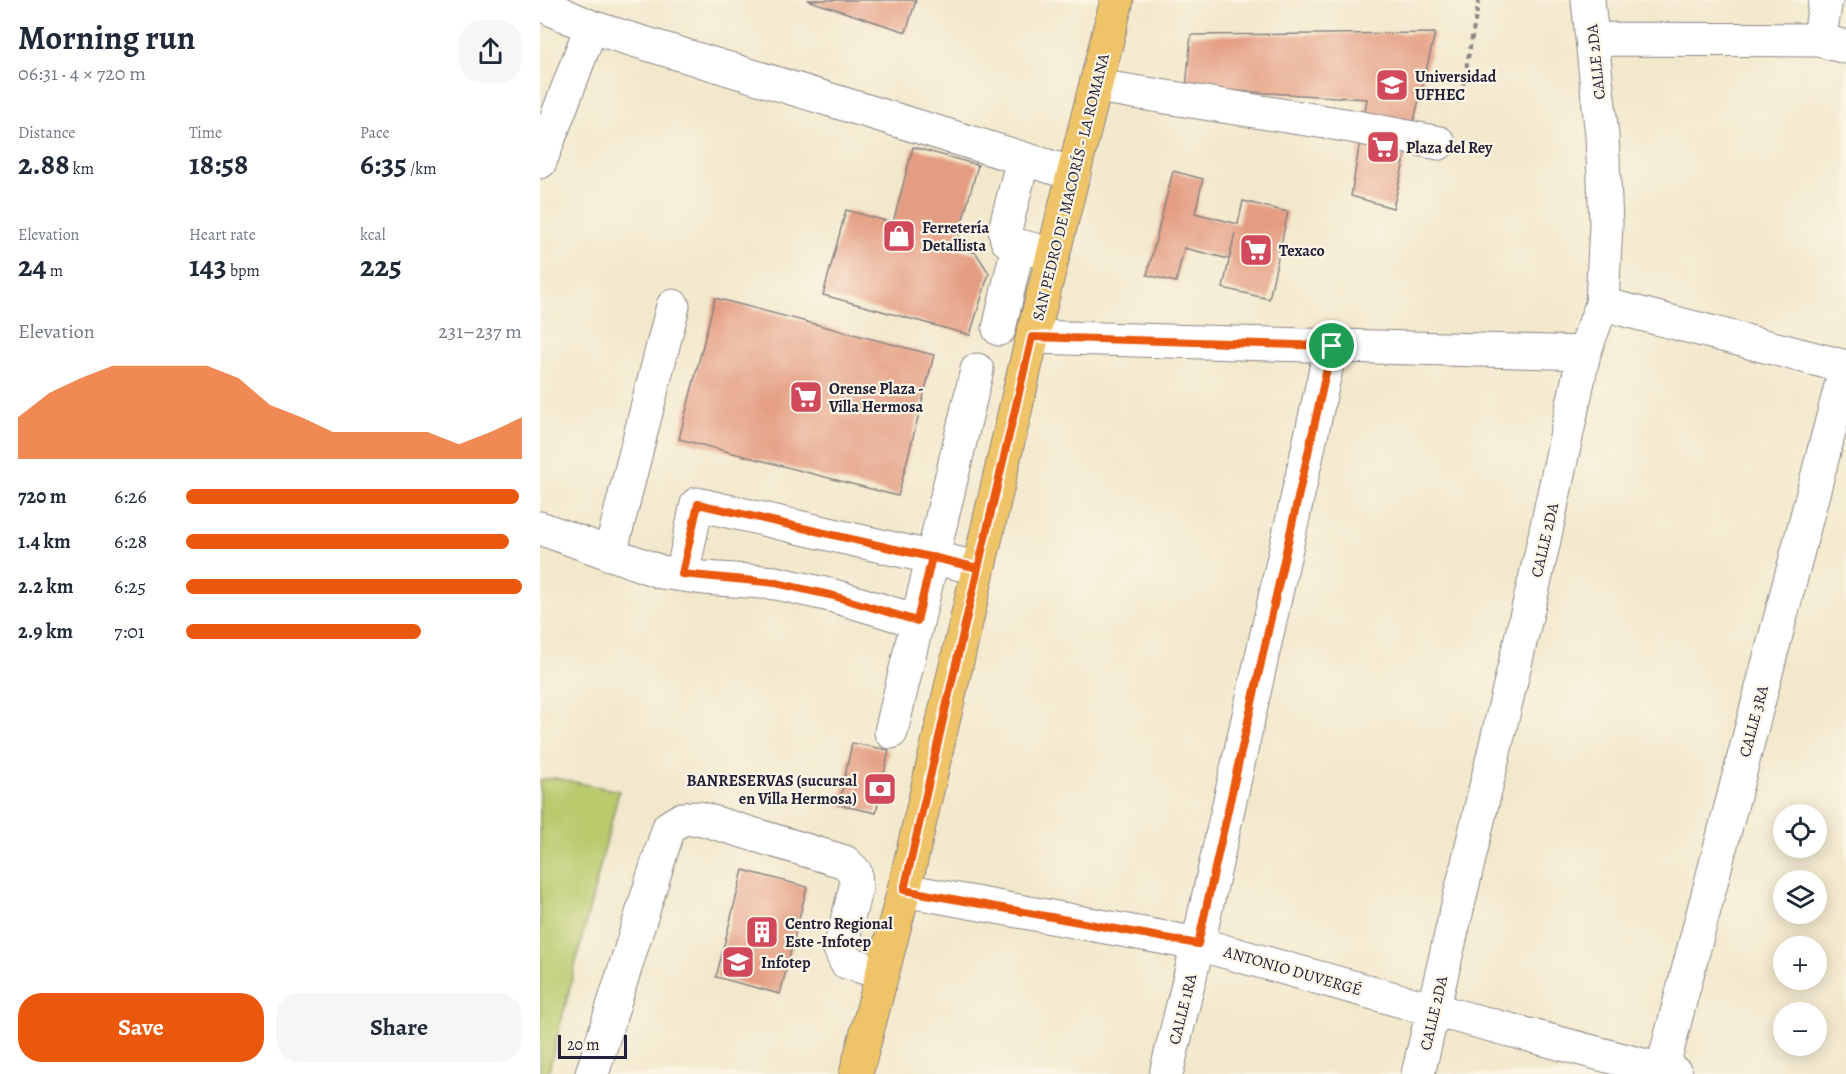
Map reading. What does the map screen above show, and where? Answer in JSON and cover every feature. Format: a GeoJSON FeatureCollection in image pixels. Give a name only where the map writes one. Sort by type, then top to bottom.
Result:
{"type":"FeatureCollection","features":[{"type":"Feature","properties":{"kind":"main road","name":"SAN PEDRO DE MACORÍS - LA ROMANA"},"geometry":{"type":"LineString","coordinates":[[855,1074],[904,890],[1032,337],[1118,0]]}},
{"type":"Feature","properties":{"kind":"street","name":"CALLE 2DA"},"geometry":{"type":"LineString","coordinates":[[1418,1074],[1541,554],[1584,353],[1602,304],[1605,212],[1602,136],[1588,0]]}},
{"type":"Feature","properties":{"kind":"street"},"geometry":{"type":"LineString","coordinates":[[1593,39],[1832,43],[1826,0]]}},
{"type":"Feature","properties":{"kind":"street"},"geometry":{"type":"LineString","coordinates":[[540,4],[591,27],[1074,174]]}},
{"type":"Feature","properties":{"kind":"street"},"geometry":{"type":"LineString","coordinates":[[540,162],[591,27]]}},
{"type":"Feature","properties":{"kind":"street"},"geometry":{"type":"LineString","coordinates":[[1096,86],[1351,126],[1439,143]]}},
{"type":"Feature","properties":{"kind":"street"},"geometry":{"type":"LineString","coordinates":[[1023,159],[1005,231],[1007,240],[1018,246],[1053,255]]}},
{"type":"Feature","properties":{"kind":"street"},"geometry":{"type":"LineString","coordinates":[[999,329],[1018,246]]}},
{"type":"Feature","properties":{"kind":"street"},"geometry":{"type":"LineString","coordinates":[[1602,304],[1846,367]]}},
{"type":"Feature","properties":{"kind":"street"},"geometry":{"type":"LineString","coordinates":[[610,554],[673,306]]}},
{"type":"Feature","properties":{"kind":"street"},"geometry":{"type":"LineString","coordinates":[[1032,337],[1584,353]]}},
{"type":"Feature","properties":{"kind":"street","name":"CALLE 1RA"},"geometry":{"type":"LineString","coordinates":[[1166,1074],[1198,944],[1332,346]]}},
{"type":"Feature","properties":{"kind":"street","name":"CALLE 3RA"},"geometry":{"type":"LineString","coordinates":[[1666,1073],[1846,367]]}},
{"type":"Feature","properties":{"kind":"street"},"geometry":{"type":"LineString","coordinates":[[891,732],[977,370]]}},
{"type":"Feature","properties":{"kind":"street"},"geometry":{"type":"LineString","coordinates":[[682,574],[698,504],[978,568]]}},
{"type":"Feature","properties":{"kind":"street"},"geometry":{"type":"LineString","coordinates":[[540,528],[661,572],[776,583],[834,596],[917,621]]}},
{"type":"Feature","properties":{"kind":"street"},"geometry":{"type":"LineString","coordinates":[[592,1074],[669,827],[682,819],[699,818],[845,862],[855,872],[856,887],[840,950],[846,962],[882,972]]}},
{"type":"Feature","properties":{"kind":"street","name":"ANTONIO DUVERGÉ"},"geometry":{"type":"LineString","coordinates":[[904,890],[1198,944],[1666,1073]]}},
{"type":"Feature","properties":{"kind":"path"},"geometry":{"type":"LineString","coordinates":[[1432,97],[1460,100],[1479,0]]}},
{"type":"Feature","properties":{"kind":"green space"},"geometry":{"type":"Polygon","coordinates":[[[555,778],[619,791],[548,1074],[540,1074],[540,780],[555,778]]]}},
{"type":"Feature","properties":{"kind":"building"},"geometry":{"type":"Polygon","coordinates":[[[807,0],[916,0],[906,32],[807,0]]]}},
{"type":"Feature","properties":{"kind":"building","name":"Plaza del Rey"},"geometry":{"type":"Polygon","coordinates":[[[1435,33],[1393,208],[1351,196],[1367,99],[1186,88],[1191,35],[1435,33]]]}},
{"type":"Feature","properties":{"kind":"building","name":"Ferretería Detallista"},"geometry":{"type":"Polygon","coordinates":[[[913,147],[978,165],[955,248],[976,253],[989,273],[970,335],[823,295],[846,210],[893,223],[913,147]]]}},
{"type":"Feature","properties":{"kind":"building"},"geometry":{"type":"Polygon","coordinates":[[[1173,171],[1203,179],[1195,213],[1238,224],[1243,201],[1288,212],[1269,299],[1223,288],[1235,233],[1229,259],[1184,248],[1176,282],[1147,275],[1173,171]]]}},
{"type":"Feature","properties":{"kind":"building","name":"Orense Plaza - Villa Hermosa"},"geometry":{"type":"Polygon","coordinates":[[[715,298],[934,355],[898,496],[679,439],[715,298]]]}},
{"type":"Feature","properties":{"kind":"building"},"geometry":{"type":"Polygon","coordinates":[[[852,743],[889,750],[876,813],[839,805],[852,743]]]}},
{"type":"Feature","properties":{"kind":"building","name":"Centro Regional Este -Infotep"},"geometry":{"type":"Polygon","coordinates":[[[743,870],[807,887],[780,994],[716,977],[743,870]]]}},
{"type":"Feature","properties":{"kind":"place","name":"Universidad UFHEC"},"geometry":{"type":"Point","coordinates":[1392,85]}},
{"type":"Feature","properties":{"kind":"place","name":"Plaza del Rey"},"geometry":{"type":"Point","coordinates":[1383,147]}},
{"type":"Feature","properties":{"kind":"place","name":"Ferretería Detallista"},"geometry":{"type":"Point","coordinates":[899,236]}},
{"type":"Feature","properties":{"kind":"place","name":"Texaco"},"geometry":{"type":"Point","coordinates":[1256,250]}},
{"type":"Feature","properties":{"kind":"place","name":"Orense Plaza - Villa Hermosa"},"geometry":{"type":"Point","coordinates":[806,397]}},
{"type":"Feature","properties":{"kind":"place","name":"BANRESERVAS (sucursal en Villa Hermosa)"},"geometry":{"type":"Point","coordinates":[880,789]}},
{"type":"Feature","properties":{"kind":"place","name":"Centro Regional Este -Infotep"},"geometry":{"type":"Point","coordinates":[762,932]}},
{"type":"Feature","properties":{"kind":"place","name":"Infotep"},"geometry":{"type":"Point","coordinates":[738,962]}},
{"type":"Feature","properties":{"kind":"route"},"geometry":{"type":"LineString","coordinates":[[1332,346],[1032,337],[978,568],[932,557],[698,504],[682,574],[776,583],[834,596],[917,621],[932,557],[978,568],[904,890],[1198,944],[1332,346]]}}]}
